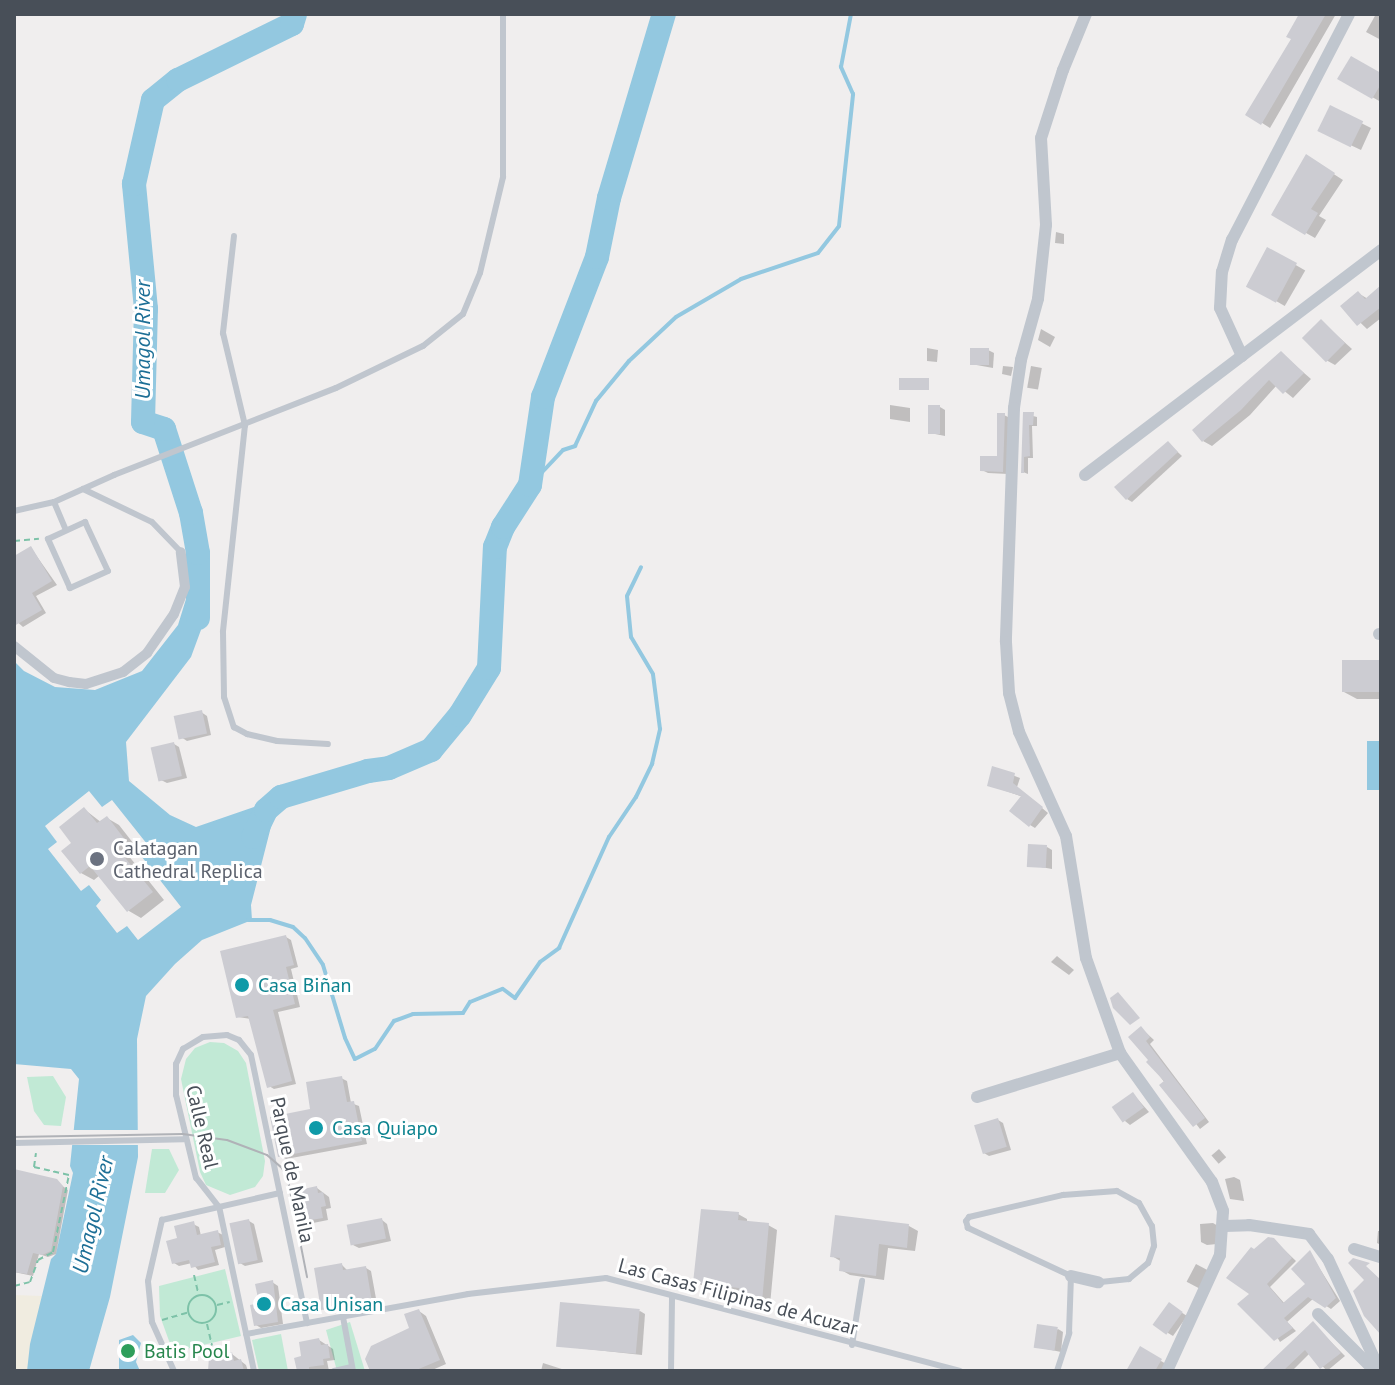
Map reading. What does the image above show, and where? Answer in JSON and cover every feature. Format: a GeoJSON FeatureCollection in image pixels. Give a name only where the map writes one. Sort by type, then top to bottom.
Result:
{"type":"FeatureCollection","features":[{"type":"Feature","properties":{"kind":"street"},"geometry":{"type":"LineString","coordinates":[[1086,14],[1063,70],[1041,138],[1046,225],[1038,299],[1021,360],[1014,408],[1006,642],[1009,693],[1019,732],[1066,836],[1086,958],[1120,1053],[1212,1182],[1225,1226],[1220,1255],[1167,1371]]}},
{"type":"Feature","properties":{"kind":"street"},"geometry":{"type":"LineString","coordinates":[[1242,356],[1220,308],[1222,272],[1232,240],[1349,14]]}},
{"type":"Feature","properties":{"kind":"street"},"geometry":{"type":"LineString","coordinates":[[1085,475],[1381,250]]}},
{"type":"Feature","properties":{"kind":"street"},"geometry":{"type":"LineString","coordinates":[[14,646],[54,678],[69,682],[86,684],[123,672],[147,653],[174,614],[185,587],[181,552]]}},
{"type":"Feature","properties":{"kind":"street"},"geometry":{"type":"LineString","coordinates":[[977,1097],[1120,1053]]}},
{"type":"Feature","properties":{"kind":"street"},"geometry":{"type":"LineString","coordinates":[[1225,1226],[1249,1225],[1309,1234],[1328,1259],[1377,1371]]}},
{"type":"Feature","properties":{"kind":"street"},"geometry":{"type":"LineString","coordinates":[[1354,1249],[1381,1257]]}},
{"type":"Feature","properties":{"kind":"street"},"geometry":{"type":"LineString","coordinates":[[1071,1276],[1098,1282]]}},
{"type":"Feature","properties":{"kind":"street"},"geometry":{"type":"LineString","coordinates":[[1318,1314],[1377,1371]]}},
{"type":"Feature","properties":{"kind":"lane"},"geometry":{"type":"LineString","coordinates":[[14,511],[54,502],[114,475],[336,388],[423,346],[463,314],[480,273],[503,177],[503,14]]}},
{"type":"Feature","properties":{"kind":"lane"},"geometry":{"type":"LineString","coordinates":[[234,236],[223,333],[245,425],[223,632],[227,713],[234,727],[247,734],[328,744]]}},
{"type":"Feature","properties":{"kind":"lane"},"geometry":{"type":"LineString","coordinates":[[83,489],[152,522],[181,552]]}},
{"type":"Feature","properties":{"kind":"lane"},"geometry":{"type":"LineString","coordinates":[[54,502],[66,530]]}},
{"type":"Feature","properties":{"kind":"lane"},"geometry":{"type":"LineString","coordinates":[[85,522],[108,571],[70,588],[48,539],[66,530],[85,522]]}},
{"type":"Feature","properties":{"kind":"lane","name":"Calle Real"},"geometry":{"type":"LineString","coordinates":[[219,1207],[204,1192],[196,1178],[184,1139],[176,1095],[176,1064],[183,1049],[191,1042],[227,1035]]}},
{"type":"Feature","properties":{"kind":"lane","name":"Parque de Manila"},"geometry":{"type":"LineString","coordinates":[[227,1035],[239,1040],[251,1055],[307,1323]]}},
{"type":"Feature","properties":{"kind":"lane"},"geometry":{"type":"LineString","coordinates":[[14,1143],[184,1139]]}},
{"type":"Feature","properties":{"kind":"lane"},"geometry":{"type":"LineString","coordinates":[[1057,1371],[1069,1333],[1071,1276],[968,1228],[966,1221],[969,1217],[1063,1195],[1117,1191],[1139,1203],[1152,1226],[1154,1246],[1148,1263],[1129,1279],[1098,1282]]}},
{"type":"Feature","properties":{"kind":"lane"},"geometry":{"type":"LineString","coordinates":[[174,1371],[152,1322],[148,1281],[162,1220],[280,1193]]}},
{"type":"Feature","properties":{"kind":"lane"},"geometry":{"type":"LineString","coordinates":[[219,1207],[254,1371]]}},
{"type":"Feature","properties":{"kind":"lane","name":"Las Casas Filipinas de Acuzar"},"geometry":{"type":"LineString","coordinates":[[246,1334],[458,1296],[565,1280],[606,1278],[960,1371]]}},
{"type":"Feature","properties":{"kind":"lane"},"geometry":{"type":"LineString","coordinates":[[852,1345],[862,1281]]}},
{"type":"Feature","properties":{"kind":"lane"},"geometry":{"type":"LineString","coordinates":[[671,1371],[672,1296]]}},
{"type":"Feature","properties":{"kind":"lane"},"geometry":{"type":"LineString","coordinates":[[334,1371],[352,1369],[343,1317]]}},
{"type":"Feature","properties":{"kind":"path"},"geometry":{"type":"LineString","coordinates":[[14,541],[48,539]]}},
{"type":"Feature","properties":{"kind":"path"},"geometry":{"type":"LineString","coordinates":[[14,1286],[30,1282],[38,1260],[53,1252],[69,1175],[34,1167],[39,1144]]}},
{"type":"Feature","properties":{"kind":"path"},"geometry":{"type":"LineString","coordinates":[[194,1275],[199,1294]]}},
{"type":"Feature","properties":{"kind":"path"},"geometry":{"type":"LineString","coordinates":[[188,1313],[192,1298],[199,1294],[208,1295],[217,1305]]}},
{"type":"Feature","properties":{"kind":"path"},"geometry":{"type":"LineString","coordinates":[[217,1305],[239,1300]]}},
{"type":"Feature","properties":{"kind":"path"},"geometry":{"type":"LineString","coordinates":[[188,1313],[198,1323],[206,1323],[213,1319],[217,1305]]}},
{"type":"Feature","properties":{"kind":"path"},"geometry":{"type":"LineString","coordinates":[[152,1322],[188,1313]]}},
{"type":"Feature","properties":{"kind":"path"},"geometry":{"type":"LineString","coordinates":[[206,1323],[212,1345]]}},
{"type":"Feature","properties":{"kind":"green space"},"geometry":{"type":"Polygon","coordinates":[[[210,1042],[224,1043],[238,1051],[246,1063],[265,1161],[263,1176],[255,1187],[230,1195],[206,1185],[200,1172],[181,1079],[186,1059],[195,1048],[210,1042]]]}},
{"type":"Feature","properties":{"kind":"green space"},"geometry":{"type":"Polygon","coordinates":[[[53,1076],[66,1097],[61,1126],[44,1125],[34,1111],[27,1077],[53,1076]]]}},
{"type":"Feature","properties":{"kind":"green space"},"geometry":{"type":"Polygon","coordinates":[[[152,1149],[169,1149],[179,1170],[165,1193],[145,1193],[152,1149]]]}},
{"type":"Feature","properties":{"kind":"green space"},"geometry":{"type":"Polygon","coordinates":[[[225,1269],[241,1336],[173,1352],[160,1316],[159,1286],[225,1269]]]}},
{"type":"Feature","properties":{"kind":"green space"},"geometry":{"type":"Polygon","coordinates":[[[350,1322],[365,1371],[337,1371],[326,1330],[350,1322]]]}},
{"type":"Feature","properties":{"kind":"green space"},"geometry":{"type":"Polygon","coordinates":[[[281,1334],[288,1371],[259,1371],[252,1340],[281,1334]]]}},
{"type":"Feature","properties":{"kind":"sand"},"geometry":{"type":"Polygon","coordinates":[[[14,1295],[42,1296],[27,1371],[14,1371],[14,1295]]]}},
{"type":"Feature","properties":{"kind":"water"},"geometry":{"type":"Polygon","coordinates":[[[190,586],[204,586],[205,619],[191,657],[126,742],[129,781],[170,815],[196,827],[254,807],[275,811],[251,905],[252,920],[202,940],[146,996],[137,1039],[138,1157],[110,1297],[89,1371],[27,1371],[30,1344],[51,1259],[56,1254],[73,1173],[70,1166],[79,1079],[71,1069],[14,1064],[14,661],[24,671],[55,687],[95,690],[142,671],[178,625],[190,586]],[[89,791],[45,826],[57,842],[48,849],[81,891],[89,885],[101,900],[96,906],[117,933],[127,926],[138,940],[181,907],[138,852],[147,844],[112,800],[102,807],[89,791]]]}},
{"type":"Feature","properties":{"kind":"water"},"geometry":{"type":"Polygon","coordinates":[[[1367,741],[1381,741],[1381,790],[1367,790],[1367,741]]]}},
{"type":"Feature","properties":{"kind":"water","name":"Batis Pool"},"geometry":{"type":"Polygon","coordinates":[[[133,1335],[141,1343],[136,1362],[140,1371],[113,1371],[119,1370],[119,1340],[133,1335]]]}},
{"type":"Feature","properties":{"kind":"pier"},"geometry":{"type":"Polygon","coordinates":[[[68,1130],[142,1130],[142,1145],[68,1145],[68,1130]]]}},
{"type":"Feature","properties":{"kind":"building"},"geometry":{"type":"Polygon","coordinates":[[[1299,14],[1326,14],[1261,125],[1245,115],[1291,39],[1286,37],[1299,14]]]}},
{"type":"Feature","properties":{"kind":"building"},"geometry":{"type":"Polygon","coordinates":[[[1351,56],[1381,73],[1381,84],[1372,99],[1337,79],[1351,56]]]}},
{"type":"Feature","properties":{"kind":"building"},"geometry":{"type":"Polygon","coordinates":[[[1330,105],[1363,121],[1351,147],[1317,131],[1330,105]]]}},
{"type":"Feature","properties":{"kind":"building"},"geometry":{"type":"Polygon","coordinates":[[[1306,154],[1335,173],[1311,209],[1318,213],[1305,235],[1271,215],[1306,154]]]}},
{"type":"Feature","properties":{"kind":"building"},"geometry":{"type":"Polygon","coordinates":[[[1267,247],[1297,263],[1276,303],[1246,287],[1267,247]]]}},
{"type":"Feature","properties":{"kind":"building"},"geometry":{"type":"Polygon","coordinates":[[[1381,285],[1381,307],[1357,326],[1340,306],[1358,291],[1365,299],[1381,285]]]}},
{"type":"Feature","properties":{"kind":"building"},"geometry":{"type":"Polygon","coordinates":[[[1321,319],[1345,343],[1326,362],[1302,338],[1321,319]]]}},
{"type":"Feature","properties":{"kind":"building"},"geometry":{"type":"Polygon","coordinates":[[[970,348],[989,348],[989,365],[970,365],[970,348]]]}},
{"type":"Feature","properties":{"kind":"building"},"geometry":{"type":"Polygon","coordinates":[[[1281,351],[1304,373],[1283,394],[1269,380],[1241,410],[1202,442],[1192,430],[1281,351]]]}},
{"type":"Feature","properties":{"kind":"building"},"geometry":{"type":"Polygon","coordinates":[[[899,378],[929,378],[929,390],[899,390],[899,378]]]}},
{"type":"Feature","properties":{"kind":"building"},"geometry":{"type":"Polygon","coordinates":[[[928,405],[940,405],[940,434],[928,434],[928,405]]]}},
{"type":"Feature","properties":{"kind":"building"},"geometry":{"type":"Polygon","coordinates":[[[1023,412],[1034,412],[1033,425],[1029,425],[1030,456],[1024,457],[1024,473],[1021,473],[1023,412]]]}},
{"type":"Feature","properties":{"kind":"building"},"geometry":{"type":"Polygon","coordinates":[[[997,413],[1005,413],[1003,472],[980,471],[980,456],[997,456],[997,413]]]}},
{"type":"Feature","properties":{"kind":"building"},"geometry":{"type":"Polygon","coordinates":[[[1168,441],[1178,452],[1126,500],[1114,487],[1168,441]]]}},
{"type":"Feature","properties":{"kind":"building"},"geometry":{"type":"Polygon","coordinates":[[[31,546],[52,581],[32,593],[42,610],[14,626],[14,556],[31,546]]]}},
{"type":"Feature","properties":{"kind":"building"},"geometry":{"type":"Polygon","coordinates":[[[1342,660],[1381,660],[1381,692],[1342,692],[1342,660]]]}},
{"type":"Feature","properties":{"kind":"building"},"geometry":{"type":"Polygon","coordinates":[[[202,710],[207,733],[179,740],[174,716],[202,710]]]}},
{"type":"Feature","properties":{"kind":"building"},"geometry":{"type":"Polygon","coordinates":[[[174,742],[182,776],[158,782],[151,747],[174,742]]]}},
{"type":"Feature","properties":{"kind":"building"},"geometry":{"type":"Polygon","coordinates":[[[992,766],[1015,773],[1013,783],[1043,807],[1029,827],[1009,811],[1021,796],[987,786],[992,766]]]}},
{"type":"Feature","properties":{"kind":"building","name":"Calatagan Cathedral Replica"},"geometry":{"type":"Polygon","coordinates":[[[84,807],[97,823],[107,816],[126,841],[117,848],[153,892],[127,912],[90,866],[80,874],[61,851],[71,843],[59,827],[84,807]]]}},
{"type":"Feature","properties":{"kind":"building"},"geometry":{"type":"Polygon","coordinates":[[[1028,844],[1047,845],[1046,868],[1027,867],[1028,844]]]}},
{"type":"Feature","properties":{"kind":"building","name":"Casa Biñan"},"geometry":{"type":"Polygon","coordinates":[[[286,935],[294,965],[286,967],[295,1004],[273,1010],[292,1081],[267,1088],[248,1016],[236,1018],[220,951],[286,935]]]}},
{"type":"Feature","properties":{"kind":"building"},"geometry":{"type":"Polygon","coordinates":[[[1118,992],[1140,1018],[1130,1025],[1113,1008],[1110,998],[1118,992]]]}},
{"type":"Feature","properties":{"kind":"building"},"geometry":{"type":"Polygon","coordinates":[[[1141,1026],[1150,1037],[1146,1041],[1205,1118],[1193,1127],[1159,1085],[1164,1081],[1128,1037],[1141,1026]]]}},
{"type":"Feature","properties":{"kind":"building","name":"Casa Quiapo"},"geometry":{"type":"Polygon","coordinates":[[[342,1076],[347,1102],[354,1101],[362,1141],[278,1157],[270,1117],[310,1109],[306,1082],[342,1076]]]}},
{"type":"Feature","properties":{"kind":"building"},"geometry":{"type":"Polygon","coordinates":[[[1133,1092],[1144,1108],[1123,1122],[1112,1107],[1133,1092]]]}},
{"type":"Feature","properties":{"kind":"building"},"geometry":{"type":"Polygon","coordinates":[[[998,1118],[1007,1147],[983,1154],[974,1125],[998,1118]]]}},
{"type":"Feature","properties":{"kind":"building"},"geometry":{"type":"Polygon","coordinates":[[[14,1169],[57,1179],[63,1186],[51,1251],[42,1255],[33,1253],[27,1274],[14,1272],[14,1169]]]}},
{"type":"Feature","properties":{"kind":"building"},"geometry":{"type":"Polygon","coordinates":[[[317,1186],[318,1193],[323,1192],[326,1206],[321,1207],[323,1218],[305,1221],[299,1190],[317,1186]]]}},
{"type":"Feature","properties":{"kind":"building"},"geometry":{"type":"Polygon","coordinates":[[[701,1209],[739,1212],[738,1220],[769,1223],[762,1302],[738,1298],[739,1288],[693,1283],[701,1209]]]}},
{"type":"Feature","properties":{"kind":"building"},"geometry":{"type":"Polygon","coordinates":[[[835,1215],[909,1224],[907,1248],[879,1244],[876,1276],[839,1271],[840,1258],[830,1257],[835,1215]]]}},
{"type":"Feature","properties":{"kind":"building"},"geometry":{"type":"Polygon","coordinates":[[[382,1218],[386,1239],[351,1245],[347,1225],[382,1218]]]}},
{"type":"Feature","properties":{"kind":"building"},"geometry":{"type":"Polygon","coordinates":[[[249,1219],[258,1260],[238,1264],[229,1223],[249,1219]]]}},
{"type":"Feature","properties":{"kind":"building"},"geometry":{"type":"Polygon","coordinates":[[[194,1221],[197,1235],[218,1230],[221,1245],[211,1247],[215,1262],[191,1268],[189,1260],[172,1264],[166,1241],[177,1238],[174,1226],[194,1221]]]}},
{"type":"Feature","properties":{"kind":"building"},"geometry":{"type":"Polygon","coordinates":[[[1268,1237],[1274,1238],[1292,1258],[1267,1284],[1283,1303],[1305,1284],[1291,1269],[1310,1250],[1336,1298],[1325,1308],[1308,1297],[1284,1318],[1293,1328],[1274,1341],[1237,1304],[1249,1294],[1226,1278],[1251,1247],[1254,1249],[1268,1237]]]}},
{"type":"Feature","properties":{"kind":"building"},"geometry":{"type":"Polygon","coordinates":[[[1353,1258],[1370,1263],[1366,1266],[1381,1280],[1381,1335],[1364,1316],[1353,1291],[1364,1280],[1348,1263],[1353,1258]]]}},
{"type":"Feature","properties":{"kind":"building"},"geometry":{"type":"Polygon","coordinates":[[[342,1263],[343,1270],[366,1266],[372,1302],[321,1310],[314,1268],[342,1263]]]}},
{"type":"Feature","properties":{"kind":"building","name":"Casa Unisan"},"geometry":{"type":"Polygon","coordinates":[[[273,1280],[278,1322],[254,1326],[250,1305],[259,1303],[255,1284],[273,1280]]]}},
{"type":"Feature","properties":{"kind":"building"},"geometry":{"type":"Polygon","coordinates":[[[560,1302],[640,1309],[636,1354],[556,1347],[560,1302]]]}},
{"type":"Feature","properties":{"kind":"building"},"geometry":{"type":"Polygon","coordinates":[[[1169,1302],[1183,1312],[1166,1335],[1153,1325],[1169,1302]]]}},
{"type":"Feature","properties":{"kind":"building"},"geometry":{"type":"Polygon","coordinates":[[[419,1309],[440,1360],[414,1371],[370,1371],[365,1359],[371,1346],[409,1328],[404,1314],[419,1309]]]}},
{"type":"Feature","properties":{"kind":"building"},"geometry":{"type":"Polygon","coordinates":[[[1313,1321],[1341,1353],[1320,1369],[1305,1350],[1283,1371],[1261,1371],[1313,1321]]]}},
{"type":"Feature","properties":{"kind":"building"},"geometry":{"type":"Polygon","coordinates":[[[1037,1324],[1058,1327],[1054,1351],[1034,1348],[1037,1324]]]}},
{"type":"Feature","properties":{"kind":"building"},"geometry":{"type":"Polygon","coordinates":[[[319,1338],[321,1345],[328,1344],[330,1358],[323,1359],[324,1365],[309,1367],[309,1371],[297,1371],[294,1358],[301,1356],[299,1342],[319,1338]]]}},
{"type":"Feature","properties":{"kind":"building"},"geometry":{"type":"Polygon","coordinates":[[[1140,1346],[1162,1359],[1155,1371],[1126,1371],[1140,1346]]]}},
{"type":"Feature","properties":{"kind":"building"},"geometry":{"type":"Polygon","coordinates":[[[232,1352],[234,1361],[241,1359],[244,1371],[208,1371],[209,1357],[232,1352]]]}},
{"type":"Feature","properties":{"kind":"waterway","name":"Umagol River"},"geometry":{"type":"LineString","coordinates":[[198,618],[198,553],[191,513],[164,429],[143,422],[146,309],[134,184],[153,100],[178,80],[292,24],[295,14]]}},
{"type":"Feature","properties":{"kind":"waterway"},"geometry":{"type":"LineString","coordinates":[[253,837],[266,810],[281,797],[368,771],[389,768],[431,750],[460,715],[489,668],[495,547],[503,527],[530,485],[543,397],[597,257],[609,198],[664,14]]}},
{"type":"Feature","properties":{"kind":"waterway"},"geometry":{"type":"LineString","coordinates":[[530,485],[563,450],[575,446],[596,401],[629,361],[676,317],[741,279],[818,253],[839,226],[853,94],[841,67],[851,14]]}},
{"type":"Feature","properties":{"kind":"waterway"},"geometry":{"type":"LineString","coordinates":[[248,920],[270,920],[293,927],[305,938],[323,965],[345,1038],[355,1059],[375,1049],[394,1021],[413,1014],[463,1013],[470,1002],[503,989],[515,998],[540,962],[559,948],[609,837],[636,797],[652,764],[660,729],[653,674],[631,637],[627,596],[641,567]]}},
{"type":"Feature","properties":{"kind":"tram line"},"geometry":{"type":"LineString","coordinates":[[14,1137],[183,1134],[227,1140],[267,1155],[282,1168],[288,1180],[307,1277]]}},
{"type":"Feature","properties":{"kind":"place","name":"Calatagan Cathedral Replica"},"geometry":{"type":"Point","coordinates":[97,859]}},
{"type":"Feature","properties":{"kind":"place","name":"Casa Biñan"},"geometry":{"type":"Point","coordinates":[242,985]}},
{"type":"Feature","properties":{"kind":"place","name":"Casa Quiapo"},"geometry":{"type":"Point","coordinates":[316,1128]}},
{"type":"Feature","properties":{"kind":"place","name":"Casa Unisan"},"geometry":{"type":"Point","coordinates":[264,1304]}},
{"type":"Feature","properties":{"kind":"place","name":"Batis Pool"},"geometry":{"type":"Point","coordinates":[128,1351]}}]}
